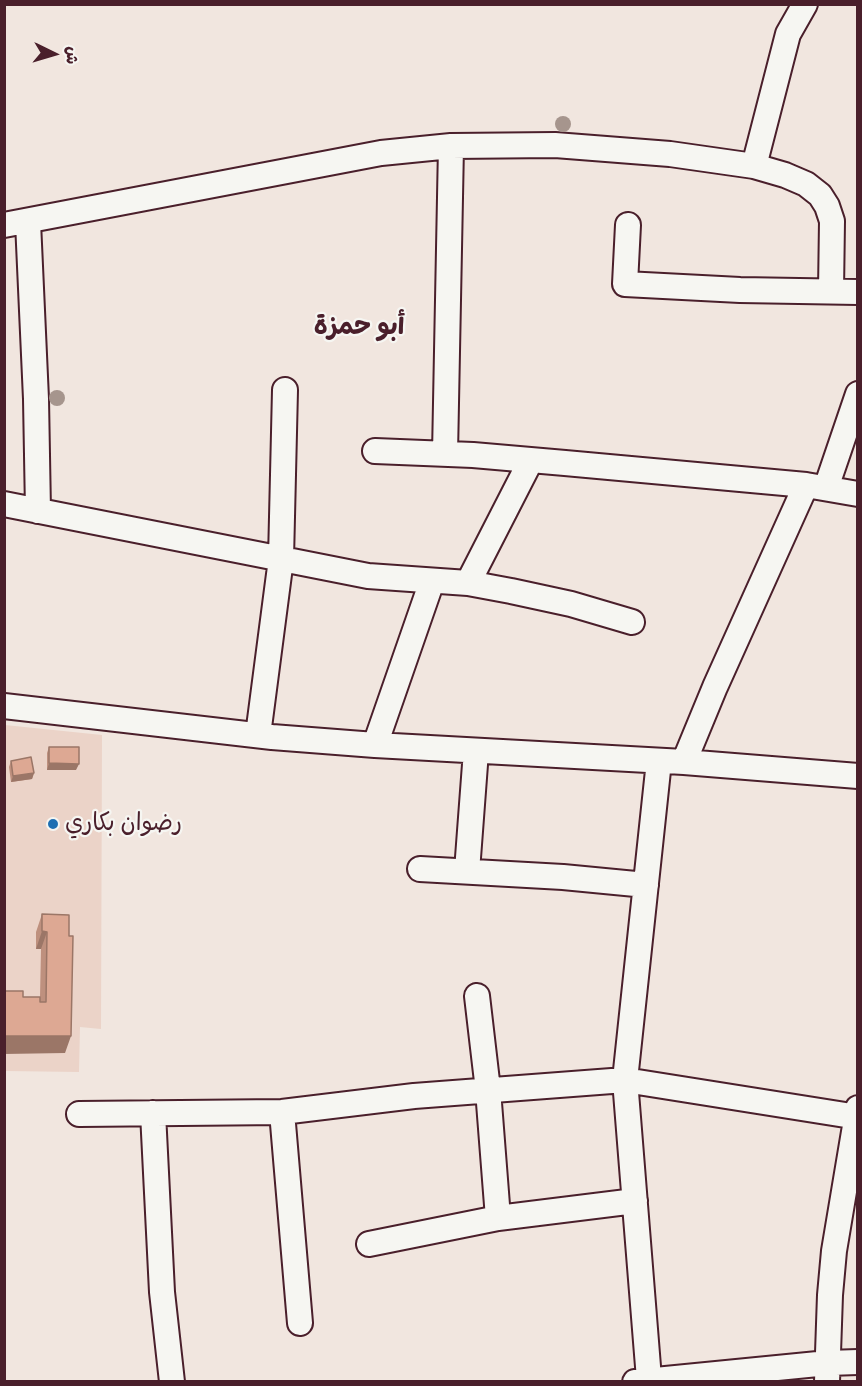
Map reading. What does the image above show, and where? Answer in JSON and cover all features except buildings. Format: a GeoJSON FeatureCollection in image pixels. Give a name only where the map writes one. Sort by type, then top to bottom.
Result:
{"type":"FeatureCollection","features":[{"type":"Feature","properties":{"kind":"street"},"geometry":{"type":"LineString","coordinates":[[754,166],[788,34],[805,4]]}},
{"type":"Feature","properties":{"kind":"street"},"geometry":{"type":"LineString","coordinates":[[38,511],[36,399],[16,223],[381,153],[450,146],[555,145],[670,154],[754,166],[806,184],[819,195],[827,206],[832,221],[831,291]]}},
{"type":"Feature","properties":{"kind":"street"},"geometry":{"type":"LineString","coordinates":[[445,454],[450,146]]}},
{"type":"Feature","properties":{"kind":"street"},"geometry":{"type":"LineString","coordinates":[[628,225],[626,284],[740,290],[858,292]]}},
{"type":"Feature","properties":{"kind":"street"},"geometry":{"type":"LineString","coordinates":[[258,735],[281,559],[285,390]]}},
{"type":"Feature","properties":{"kind":"street"},"geometry":{"type":"LineString","coordinates":[[684,762],[714,687],[816,487],[858,394]]}},
{"type":"Feature","properties":{"kind":"street"},"geometry":{"type":"LineString","coordinates":[[375,450],[531,460],[816,487],[858,494]]}},
{"type":"Feature","properties":{"kind":"street"},"geometry":{"type":"LineString","coordinates":[[468,583],[531,460]]}},
{"type":"Feature","properties":{"kind":"street"},"geometry":{"type":"LineString","coordinates":[[4,504],[368,576],[468,583],[571,604],[632,622]]}},
{"type":"Feature","properties":{"kind":"street"},"geometry":{"type":"LineString","coordinates":[[375,745],[432,581]]}},
{"type":"Feature","properties":{"kind":"street"},"geometry":{"type":"LineString","coordinates":[[4,706],[258,735],[375,745],[684,762],[858,776]]}},
{"type":"Feature","properties":{"kind":"street"},"geometry":{"type":"LineString","coordinates":[[467,871],[476,751]]}},
{"type":"Feature","properties":{"kind":"street"},"geometry":{"type":"LineString","coordinates":[[659,761],[625,1080],[635,1201],[642,1380],[827,1372],[858,1362]]}},
{"type":"Feature","properties":{"kind":"street"},"geometry":{"type":"LineString","coordinates":[[420,869],[646,885]]}},
{"type":"Feature","properties":{"kind":"street"},"geometry":{"type":"LineString","coordinates":[[477,996],[488,1090],[498,1218]]}},
{"type":"Feature","properties":{"kind":"street"},"geometry":{"type":"LineString","coordinates":[[79,1114],[282,1112],[414,1096],[625,1080],[857,1114],[834,1251],[827,1372]]}},
{"type":"Feature","properties":{"kind":"street"},"geometry":{"type":"LineString","coordinates":[[282,1112],[300,1323]]}},
{"type":"Feature","properties":{"kind":"street"},"geometry":{"type":"LineString","coordinates":[[153,1113],[162,1292],[172,1382]]}},
{"type":"Feature","properties":{"kind":"street"},"geometry":{"type":"LineString","coordinates":[[369,1244],[498,1218],[635,1201]]}},
{"type":"Feature","properties":{"kind":"shaded area","name":"رضوان بكاري"},"geometry":{"type":"Polygon","coordinates":[[[5,725],[102,735],[101,1029],[80,1027],[79,1072],[5,1071],[5,725]]]}},
{"type":"Feature","properties":{"kind":"place","name":"رضوان بكاري"},"geometry":{"type":"Point","coordinates":[53,824]}},
{"type":"Feature","properties":{"kind":"district","name":"أبو حمزة"},"geometry":{"type":"Point","coordinates":[359,327]}}]}
